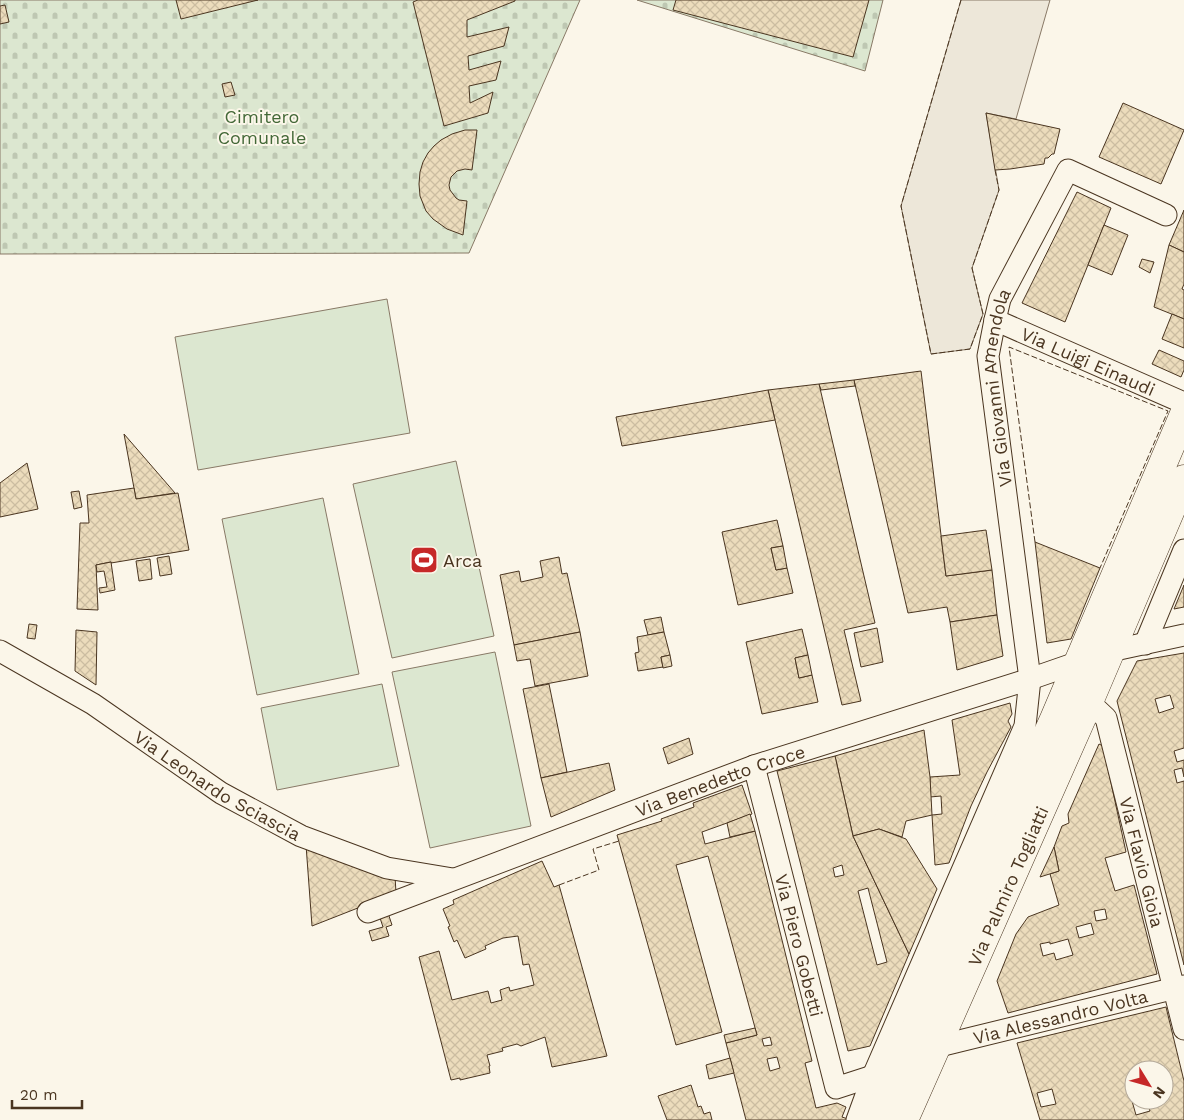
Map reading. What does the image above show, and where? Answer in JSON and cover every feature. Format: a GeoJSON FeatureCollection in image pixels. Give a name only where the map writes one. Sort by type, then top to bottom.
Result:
{"type":"FeatureCollection","features":[{"type":"Feature","properties":{"kind":"main road","name":"Via Palmiro Togliatti"},"geometry":{"type":"LineString","coordinates":[[878,1120],[936,981],[1079,662],[1184,414]]}},
{"type":"Feature","properties":{"kind":"main road","name":"Via Palmiro Togliatti"},"geometry":{"type":"LineString","coordinates":[[904,1120],[1089,702],[1184,479]]}},
{"type":"Feature","properties":{"kind":"main road"},"geometry":{"type":"LineString","coordinates":[[1079,662],[1110,651]]}},
{"type":"Feature","properties":{"kind":"street","name":"Via Giovanni Amendola"},"geometry":{"type":"LineString","coordinates":[[857,1120],[873,1076],[1025,726],[1030,679],[988,356],[1000,299],[1068,170],[1166,215]]}},
{"type":"Feature","properties":{"kind":"street","name":"Via Luigi Einaudi"},"geometry":{"type":"LineString","coordinates":[[995,320],[1184,403]]}},
{"type":"Feature","properties":{"kind":"street"},"geometry":{"type":"LineString","coordinates":[[1145,644],[1184,550]]}},
{"type":"Feature","properties":{"kind":"street"},"geometry":{"type":"LineString","coordinates":[[1110,651],[1184,635]]}},
{"type":"Feature","properties":{"kind":"street","name":"Via Leonardo Sciascia"},"geometry":{"type":"LineString","coordinates":[[0,651],[93,704],[221,793],[301,836],[388,868],[454,879]]}},
{"type":"Feature","properties":{"kind":"street","name":"Via Benedetto Croce"},"geometry":{"type":"LineString","coordinates":[[368,912],[754,766],[1079,662]]}},
{"type":"Feature","properties":{"kind":"street","name":"Via Flavio Gioia"},"geometry":{"type":"LineString","coordinates":[[1089,702],[1106,718],[1179,987],[1184,1029]]}},
{"type":"Feature","properties":{"kind":"street","name":"Via Piero Gobetti"},"geometry":{"type":"LineString","coordinates":[[754,766],[836,1088],[873,1076]]}},
{"type":"Feature","properties":{"kind":"street","name":"Via Alessandro Volta"},"geometry":{"type":"LineString","coordinates":[[935,1047],[1179,987]]}},
{"type":"Feature","properties":{"kind":"green space","name":"Cimitero Comunale"},"geometry":{"type":"Polygon","coordinates":[[[0,0],[580,0],[469,253],[0,254],[0,0]]]}},
{"type":"Feature","properties":{"kind":"green space"},"geometry":{"type":"Polygon","coordinates":[[[637,0],[883,0],[865,71],[637,0]]]}},
{"type":"Feature","properties":{"kind":"green space"},"geometry":{"type":"Polygon","coordinates":[[[387,299],[410,433],[198,470],[175,337],[387,299]]]}},
{"type":"Feature","properties":{"kind":"green space","name":"Arca"},"geometry":{"type":"Polygon","coordinates":[[[456,461],[494,636],[392,658],[353,484],[456,461]]]}},
{"type":"Feature","properties":{"kind":"green space"},"geometry":{"type":"Polygon","coordinates":[[[323,498],[359,674],[257,695],[222,519],[323,498]]]}},
{"type":"Feature","properties":{"kind":"green space"},"geometry":{"type":"Polygon","coordinates":[[[495,652],[531,826],[430,848],[392,672],[495,652]]]}},
{"type":"Feature","properties":{"kind":"green space"},"geometry":{"type":"Polygon","coordinates":[[[382,684],[399,766],[277,790],[261,708],[382,684]]]}},
{"type":"Feature","properties":{"kind":"shaded area"},"geometry":{"type":"Polygon","coordinates":[[[961,0],[1050,0],[1016,119],[986,113],[999,190],[972,268],[983,314],[970,349],[931,354],[901,206],[961,0]]]}},
{"type":"Feature","properties":{"kind":"building"},"geometry":{"type":"Polygon","coordinates":[[[176,0],[258,0],[181,19],[176,0]]]}},
{"type":"Feature","properties":{"kind":"building"},"geometry":{"type":"Polygon","coordinates":[[[418,0],[515,0],[467,20],[467,37],[509,27],[504,46],[468,56],[469,70],[501,61],[496,80],[469,86],[470,103],[493,92],[488,113],[444,126],[413,2],[418,0]]]}},
{"type":"Feature","properties":{"kind":"building"},"geometry":{"type":"Polygon","coordinates":[[[676,0],[869,0],[853,57],[673,10],[676,0]]]}},
{"type":"Feature","properties":{"kind":"building"},"geometry":{"type":"Polygon","coordinates":[[[5,5],[9,22],[0,24],[0,6],[5,5]]]}},
{"type":"Feature","properties":{"kind":"building"},"geometry":{"type":"Polygon","coordinates":[[[231,82],[235,95],[225,97],[222,84],[231,82]]]}},
{"type":"Feature","properties":{"kind":"building"},"geometry":{"type":"Polygon","coordinates":[[[1123,103],[1184,130],[1161,184],[1099,157],[1123,103]]]}},
{"type":"Feature","properties":{"kind":"building"},"geometry":{"type":"Polygon","coordinates":[[[986,113],[1060,129],[1054,154],[1045,158],[1044,164],[995,170],[986,113]]]}},
{"type":"Feature","properties":{"kind":"building"},"geometry":{"type":"Polygon","coordinates":[[[465,130],[477,130],[472,170],[457,171],[451,177],[449,185],[456,198],[467,201],[463,235],[447,229],[433,219],[426,211],[420,196],[419,184],[420,172],[428,153],[441,140],[465,130]]]}},
{"type":"Feature","properties":{"kind":"building"},"geometry":{"type":"Polygon","coordinates":[[[1077,192],[1111,208],[1065,322],[1022,303],[1077,192]]]}},
{"type":"Feature","properties":{"kind":"building"},"geometry":{"type":"Polygon","coordinates":[[[1184,210],[1184,252],[1169,245],[1184,210]]]}},
{"type":"Feature","properties":{"kind":"building"},"geometry":{"type":"Polygon","coordinates":[[[1104,225],[1128,235],[1112,275],[1088,265],[1104,225]]]}},
{"type":"Feature","properties":{"kind":"building"},"geometry":{"type":"Polygon","coordinates":[[[1169,245],[1184,252],[1184,284],[1182,289],[1184,290],[1184,319],[1154,307],[1169,245]]]}},
{"type":"Feature","properties":{"kind":"building"},"geometry":{"type":"Polygon","coordinates":[[[1142,259],[1154,262],[1150,273],[1139,267],[1142,259]]]}},
{"type":"Feature","properties":{"kind":"building"},"geometry":{"type":"Polygon","coordinates":[[[1172,314],[1184,319],[1184,348],[1162,339],[1172,314]]]}},
{"type":"Feature","properties":{"kind":"building"},"geometry":{"type":"Polygon","coordinates":[[[1159,350],[1184,361],[1184,370],[1181,377],[1152,364],[1159,350]]]}},
{"type":"Feature","properties":{"kind":"building"},"geometry":{"type":"Polygon","coordinates":[[[921,371],[946,576],[992,570],[997,615],[950,622],[947,607],[908,613],[854,380],[921,371]]]}},
{"type":"Feature","properties":{"kind":"building"},"geometry":{"type":"Polygon","coordinates":[[[854,380],[855,386],[821,390],[819,384],[854,380]]]}},
{"type":"Feature","properties":{"kind":"building"},"geometry":{"type":"Polygon","coordinates":[[[819,384],[875,623],[844,630],[861,701],[842,705],[768,390],[819,384]]]}},
{"type":"Feature","properties":{"kind":"building"},"geometry":{"type":"Polygon","coordinates":[[[768,390],[775,420],[622,446],[616,417],[768,390]]]}},
{"type":"Feature","properties":{"kind":"building"},"geometry":{"type":"Polygon","coordinates":[[[124,434],[175,493],[136,499],[124,434]]]}},
{"type":"Feature","properties":{"kind":"building"},"geometry":{"type":"Polygon","coordinates":[[[27,463],[38,509],[0,517],[0,483],[27,463]]]}},
{"type":"Feature","properties":{"kind":"building"},"geometry":{"type":"Polygon","coordinates":[[[134,488],[136,499],[178,493],[189,550],[96,565],[98,610],[77,609],[80,523],[89,523],[87,495],[134,488]]]}},
{"type":"Feature","properties":{"kind":"building"},"geometry":{"type":"Polygon","coordinates":[[[79,491],[82,507],[74,509],[71,492],[79,491]]]}},
{"type":"Feature","properties":{"kind":"building"},"geometry":{"type":"Polygon","coordinates":[[[777,520],[783,546],[771,548],[776,570],[787,568],[793,593],[738,605],[722,532],[777,520]]]}},
{"type":"Feature","properties":{"kind":"building"},"geometry":{"type":"Polygon","coordinates":[[[986,530],[992,570],[946,576],[941,536],[986,530]]]}},
{"type":"Feature","properties":{"kind":"building"},"geometry":{"type":"Polygon","coordinates":[[[1035,542],[1100,568],[1071,639],[1047,643],[1035,542]]]}},
{"type":"Feature","properties":{"kind":"building"},"geometry":{"type":"Polygon","coordinates":[[[783,546],[787,568],[776,570],[771,548],[783,546]]]}},
{"type":"Feature","properties":{"kind":"building"},"geometry":{"type":"Polygon","coordinates":[[[169,556],[172,574],[160,576],[157,558],[169,556]]]}},
{"type":"Feature","properties":{"kind":"building"},"geometry":{"type":"Polygon","coordinates":[[[559,557],[562,574],[567,573],[580,632],[514,645],[500,575],[519,571],[521,582],[543,577],[540,561],[559,557]]]}},
{"type":"Feature","properties":{"kind":"building"},"geometry":{"type":"Polygon","coordinates":[[[150,559],[152,579],[139,581],[136,561],[150,559]]]}},
{"type":"Feature","properties":{"kind":"building"},"geometry":{"type":"Polygon","coordinates":[[[111,562],[115,590],[100,593],[99,588],[107,587],[104,571],[97,572],[96,565],[111,562]]]}},
{"type":"Feature","properties":{"kind":"building"},"geometry":{"type":"Polygon","coordinates":[[[1184,585],[1184,607],[1174,609],[1184,585]]]}},
{"type":"Feature","properties":{"kind":"building"},"geometry":{"type":"Polygon","coordinates":[[[997,615],[1003,656],[957,670],[950,622],[997,615]]]}},
{"type":"Feature","properties":{"kind":"building"},"geometry":{"type":"Polygon","coordinates":[[[661,617],[664,632],[648,635],[644,620],[661,617]]]}},
{"type":"Feature","properties":{"kind":"building"},"geometry":{"type":"Polygon","coordinates":[[[29,624],[37,625],[35,639],[27,638],[29,624]]]}},
{"type":"Feature","properties":{"kind":"building"},"geometry":{"type":"Polygon","coordinates":[[[877,628],[883,662],[861,667],[854,633],[877,628]]]}},
{"type":"Feature","properties":{"kind":"building"},"geometry":{"type":"Polygon","coordinates":[[[802,629],[808,655],[795,658],[799,678],[812,675],[818,702],[762,714],[746,642],[802,629]]]}},
{"type":"Feature","properties":{"kind":"building"},"geometry":{"type":"Polygon","coordinates":[[[76,630],[97,632],[96,685],[75,671],[76,630]]]}},
{"type":"Feature","properties":{"kind":"building"},"geometry":{"type":"Polygon","coordinates":[[[580,632],[588,676],[535,686],[530,659],[517,661],[514,645],[580,632]]]}},
{"type":"Feature","properties":{"kind":"building"},"geometry":{"type":"Polygon","coordinates":[[[664,632],[670,655],[661,657],[663,667],[638,671],[635,653],[639,652],[637,637],[664,632]]]}},
{"type":"Feature","properties":{"kind":"building"},"geometry":{"type":"Polygon","coordinates":[[[1184,653],[1184,748],[1174,751],[1177,762],[1184,760],[1184,777],[1182,768],[1174,770],[1177,783],[1184,781],[1184,965],[1117,701],[1137,661],[1184,653]],[[1170,695],[1155,699],[1159,713],[1174,708],[1170,695]]]}},
{"type":"Feature","properties":{"kind":"building"},"geometry":{"type":"Polygon","coordinates":[[[670,655],[672,666],[663,668],[661,657],[670,655]]]}},
{"type":"Feature","properties":{"kind":"building"},"geometry":{"type":"Polygon","coordinates":[[[808,655],[812,675],[799,678],[795,658],[808,655]]]}},
{"type":"Feature","properties":{"kind":"building"},"geometry":{"type":"Polygon","coordinates":[[[549,684],[567,772],[541,778],[523,689],[549,684]]]}},
{"type":"Feature","properties":{"kind":"building"},"geometry":{"type":"Polygon","coordinates":[[[1010,703],[1012,714],[1008,721],[1011,727],[971,806],[949,863],[935,865],[932,815],[942,814],[941,796],[930,797],[930,777],[960,775],[952,720],[1010,703]]]}},
{"type":"Feature","properties":{"kind":"building"},"geometry":{"type":"Polygon","coordinates":[[[924,730],[930,777],[932,815],[906,821],[902,837],[879,829],[853,836],[835,756],[924,730]]]}},
{"type":"Feature","properties":{"kind":"building"},"geometry":{"type":"Polygon","coordinates":[[[689,738],[693,754],[668,764],[663,748],[689,738]]]}},
{"type":"Feature","properties":{"kind":"building"},"geometry":{"type":"Polygon","coordinates":[[[1099,744],[1103,746],[1126,852],[1105,858],[1115,891],[1134,885],[1157,974],[1008,1013],[997,981],[1016,934],[1028,917],[1059,905],[1050,874],[1059,871],[1054,847],[1062,826],[1069,823],[1068,814],[1099,744]],[[1105,909],[1094,911],[1096,921],[1107,919],[1105,909]],[[1091,923],[1076,927],[1079,938],[1094,934],[1091,923]],[[1068,939],[1050,944],[1050,942],[1040,944],[1043,956],[1054,953],[1056,960],[1073,955],[1068,939]]]}},
{"type":"Feature","properties":{"kind":"building"},"geometry":{"type":"Polygon","coordinates":[[[835,756],[853,836],[909,954],[870,1046],[848,1051],[777,771],[835,756]],[[842,865],[833,868],[835,877],[844,875],[842,865]],[[868,888],[858,891],[877,965],[887,962],[868,888]]]}},
{"type":"Feature","properties":{"kind":"building"},"geometry":{"type":"Polygon","coordinates":[[[609,763],[615,790],[551,817],[541,778],[609,763]]]}},
{"type":"Feature","properties":{"kind":"building"},"geometry":{"type":"Polygon","coordinates":[[[742,785],[752,814],[702,832],[705,844],[755,831],[812,1061],[805,1063],[816,1108],[837,1103],[846,1107],[842,1117],[848,1120],[746,1120],[726,1043],[757,1035],[708,856],[676,865],[722,1032],[676,1045],[617,835],[662,821],[661,819],[694,807],[693,803],[742,785]],[[770,1037],[762,1039],[764,1046],[772,1045],[770,1037]],[[777,1057],[767,1059],[770,1071],[780,1068],[777,1057]]]}},
{"type":"Feature","properties":{"kind":"building"},"geometry":{"type":"Polygon","coordinates":[[[750,814],[755,831],[730,837],[727,823],[750,814]]]}},
{"type":"Feature","properties":{"kind":"building"},"geometry":{"type":"Polygon","coordinates":[[[879,829],[906,839],[937,889],[909,954],[853,836],[879,829]]]}},
{"type":"Feature","properties":{"kind":"building"},"geometry":{"type":"Polygon","coordinates":[[[306,845],[395,876],[396,893],[312,926],[306,845]]]}},
{"type":"Feature","properties":{"kind":"building"},"geometry":{"type":"Polygon","coordinates":[[[1054,847],[1059,871],[1040,877],[1054,847]]]}},
{"type":"Feature","properties":{"kind":"building"},"geometry":{"type":"Polygon","coordinates":[[[542,861],[554,887],[559,885],[607,1056],[552,1067],[545,1037],[521,1046],[517,1044],[502,1048],[503,1051],[487,1055],[490,1073],[460,1080],[460,1078],[451,1080],[419,957],[439,951],[452,1000],[488,991],[491,1003],[502,1000],[500,990],[509,987],[510,991],[534,985],[529,964],[523,965],[518,936],[503,938],[485,946],[486,949],[465,958],[457,940],[454,942],[443,909],[454,904],[453,900],[542,861]]]}},
{"type":"Feature","properties":{"kind":"building"},"geometry":{"type":"Polygon","coordinates":[[[388,913],[392,925],[386,927],[389,936],[372,941],[369,931],[383,927],[379,915],[388,913]]]}},
{"type":"Feature","properties":{"kind":"building"},"geometry":{"type":"Polygon","coordinates":[[[1166,1007],[1184,1081],[1184,1120],[1040,1120],[1017,1043],[1166,1007]],[[1052,1089],[1037,1093],[1041,1107],[1056,1104],[1052,1089]]]}},
{"type":"Feature","properties":{"kind":"building"},"geometry":{"type":"Polygon","coordinates":[[[755,1028],[757,1035],[726,1043],[724,1035],[755,1028]]]}},
{"type":"Feature","properties":{"kind":"building"},"geometry":{"type":"Polygon","coordinates":[[[730,1058],[734,1073],[709,1079],[706,1065],[730,1058]]]}},
{"type":"Feature","properties":{"kind":"building"},"geometry":{"type":"Polygon","coordinates":[[[691,1085],[698,1107],[701,1106],[704,1114],[710,1112],[712,1120],[667,1120],[658,1096],[691,1085]]]}},
{"type":"Feature","properties":{"kind":"fence"},"geometry":{"type":"LineString","coordinates":[[961,0],[901,206],[931,354],[970,349],[983,314],[972,268],[999,190],[995,170]]}},
{"type":"Feature","properties":{"kind":"fence"},"geometry":{"type":"LineString","coordinates":[[1035,542],[1009,347],[1168,411],[1100,568]]}},
{"type":"Feature","properties":{"kind":"fence"},"geometry":{"type":"LineString","coordinates":[[559,885],[599,870],[593,849],[619,841]]}},
{"type":"Feature","properties":{"kind":"place","name":"Arca"},"geometry":{"type":"Point","coordinates":[424,560]}}]}
